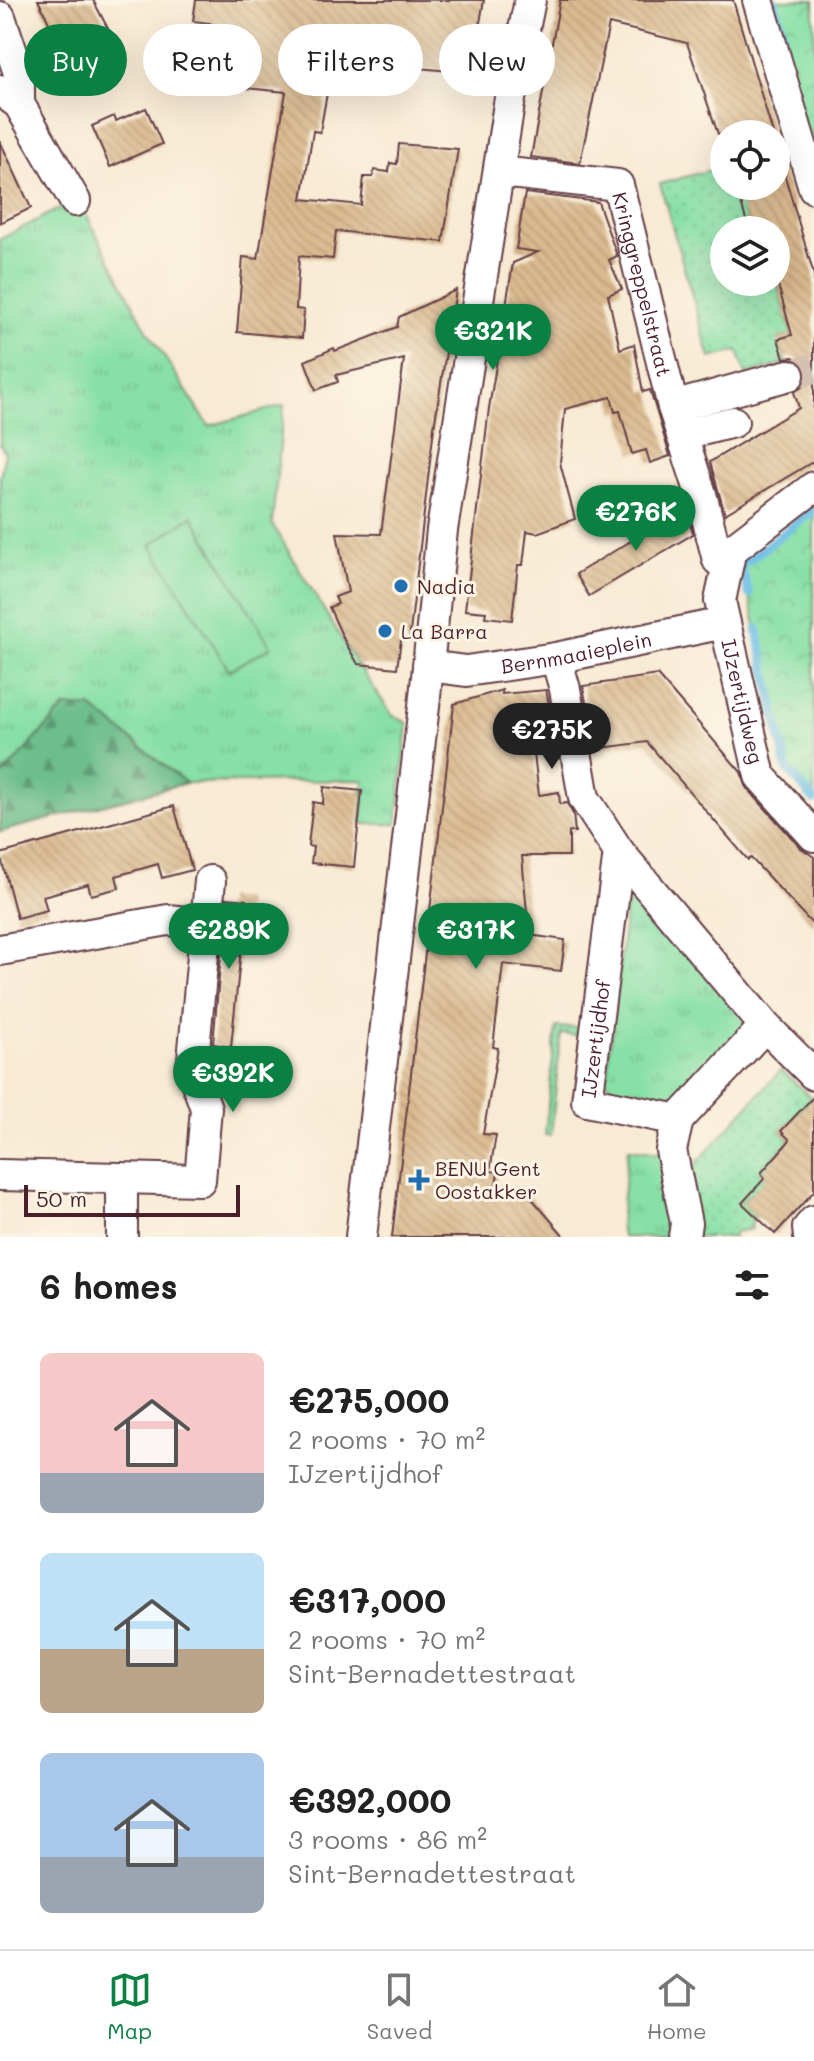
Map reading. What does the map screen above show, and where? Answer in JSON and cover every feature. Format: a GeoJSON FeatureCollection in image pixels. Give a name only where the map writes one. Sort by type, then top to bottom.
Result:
{"type":"FeatureCollection","features":[{"type":"Feature","properties":{"kind":"street"},"geometry":{"type":"LineString","coordinates":[[361,1237],[442,530],[509,104],[530,0]]}},
{"type":"Feature","properties":{"kind":"street"},"geometry":{"type":"LineString","coordinates":[[758,0],[814,188]]}},
{"type":"Feature","properties":{"kind":"street"},"geometry":{"type":"LineString","coordinates":[[0,17],[19,73],[9,97],[75,201]]}},
{"type":"Feature","properties":{"kind":"street","name":"Kringgreppelstraat"},"geometry":{"type":"LineString","coordinates":[[499,172],[618,185],[678,421],[724,554]]}},
{"type":"Feature","properties":{"kind":"street"},"geometry":{"type":"LineString","coordinates":[[678,421],[789,375]]}},
{"type":"Feature","properties":{"kind":"street"},"geometry":{"type":"LineString","coordinates":[[678,421],[733,422]]}},
{"type":"Feature","properties":{"kind":"street"},"geometry":{"type":"LineString","coordinates":[[724,554],[814,487]]}},
{"type":"Feature","properties":{"kind":"street","name":"IJzertijdweg"},"geometry":{"type":"LineString","coordinates":[[724,554],[720,601],[760,776],[814,836]]}},
{"type":"Feature","properties":{"kind":"street","name":"Bernmaaieplein"},"geometry":{"type":"LineString","coordinates":[[428,666],[466,671],[556,658],[724,623]]}},
{"type":"Feature","properties":{"kind":"street"},"geometry":{"type":"LineString","coordinates":[[556,658],[565,689],[584,798],[619,852],[765,1026],[814,1075]]}},
{"type":"Feature","properties":{"kind":"street","name":"IJzertijdhof"},"geometry":{"type":"LineString","coordinates":[[619,852],[587,1101],[678,1120]]}},
{"type":"Feature","properties":{"kind":"street"},"geometry":{"type":"LineString","coordinates":[[0,1175],[200,1180],[206,1108],[192,1070],[210,881]]}},
{"type":"Feature","properties":{"kind":"street"},"geometry":{"type":"LineString","coordinates":[[0,950],[168,920],[206,924]]}},
{"type":"Feature","properties":{"kind":"street"},"geometry":{"type":"LineString","coordinates":[[684,1237],[686,1223],[671,1150],[678,1120],[765,1026]]}},
{"type":"Feature","properties":{"kind":"street"},"geometry":{"type":"LineString","coordinates":[[122,1179],[122,1237]]}},
{"type":"Feature","properties":{"kind":"street"},"geometry":{"type":"LineString","coordinates":[[809,1237],[808,1228],[814,1221]]}},
{"type":"Feature","properties":{"kind":"green space"},"geometry":{"type":"Polygon","coordinates":[[[767,0],[814,0],[814,175],[767,0]]]}},
{"type":"Feature","properties":{"kind":"green space"},"geometry":{"type":"Polygon","coordinates":[[[710,170],[710,200],[740,200],[745,216],[710,216],[710,296],[781,296],[792,335],[778,339],[786,363],[746,375],[738,351],[710,358],[660,184],[710,170]]]}},
{"type":"Feature","properties":{"kind":"green space"},"geometry":{"type":"Polygon","coordinates":[[[78,199],[147,330],[209,426],[284,405],[272,524],[353,658],[393,716],[408,723],[397,824],[362,824],[364,780],[186,783],[91,707],[65,707],[0,778],[0,478],[5,453],[0,444],[0,239],[78,199]]]}},
{"type":"Feature","properties":{"kind":"green space"},"geometry":{"type":"Polygon","coordinates":[[[814,503],[814,800],[787,769],[741,566],[814,503]]]}},
{"type":"Feature","properties":{"kind":"green space"},"geometry":{"type":"Polygon","coordinates":[[[192,516],[271,647],[229,670],[151,545],[192,516]]]}},
{"type":"Feature","properties":{"kind":"green space"},"geometry":{"type":"Polygon","coordinates":[[[65,707],[91,707],[186,783],[0,832],[0,778],[65,707]]]}},
{"type":"Feature","properties":{"kind":"green space"},"geometry":{"type":"Polygon","coordinates":[[[631,894],[637,894],[741,1010],[747,1029],[678,1102],[614,1094],[606,1080],[627,901],[631,894]]]}},
{"type":"Feature","properties":{"kind":"green space"},"geometry":{"type":"Polygon","coordinates":[[[556,1027],[584,1028],[584,1036],[561,1034],[551,1135],[545,1135],[556,1027]]]}},
{"type":"Feature","properties":{"kind":"green space"},"geometry":{"type":"Polygon","coordinates":[[[781,1070],[812,1098],[781,1131],[790,1140],[761,1173],[767,1179],[742,1202],[756,1216],[751,1222],[752,1229],[734,1232],[734,1237],[693,1237],[682,1179],[781,1070]]]}},
{"type":"Feature","properties":{"kind":"green space"},"geometry":{"type":"Polygon","coordinates":[[[628,1149],[668,1154],[672,1237],[622,1237],[620,1224],[628,1149]]]}},
{"type":"Feature","properties":{"kind":"building"},"geometry":{"type":"Polygon","coordinates":[[[38,0],[93,0],[106,24],[49,24],[38,0]]]}},
{"type":"Feature","properties":{"kind":"building"},"geometry":{"type":"Polygon","coordinates":[[[196,0],[484,0],[480,24],[439,24],[439,70],[423,68],[423,24],[278,24],[278,91],[262,90],[262,24],[193,21],[196,0]]]}},
{"type":"Feature","properties":{"kind":"building"},"geometry":{"type":"Polygon","coordinates":[[[560,0],[733,0],[769,120],[713,120],[687,43],[609,24],[580,163],[531,157],[542,96],[555,96],[555,27],[560,0]]]}},
{"type":"Feature","properties":{"kind":"building"},"geometry":{"type":"Polygon","coordinates":[[[285,96],[326,96],[320,132],[313,131],[302,199],[361,205],[364,177],[373,177],[374,170],[389,172],[390,163],[397,164],[399,144],[458,149],[443,242],[336,231],[333,259],[299,256],[296,309],[304,310],[302,338],[237,332],[243,257],[258,259],[285,96]]]}},
{"type":"Feature","properties":{"kind":"building"},"geometry":{"type":"Polygon","coordinates":[[[146,108],[162,144],[110,167],[92,126],[114,116],[116,121],[146,108]]]}},
{"type":"Feature","properties":{"kind":"building"},"geometry":{"type":"Polygon","coordinates":[[[0,141],[31,208],[0,223],[0,141]]]}},
{"type":"Feature","properties":{"kind":"building"},"geometry":{"type":"Polygon","coordinates":[[[525,193],[598,202],[617,256],[609,260],[622,289],[608,295],[620,349],[634,344],[643,392],[650,390],[670,456],[650,463],[646,450],[632,454],[620,411],[615,412],[611,397],[565,409],[560,463],[575,519],[537,533],[527,531],[523,565],[518,565],[512,620],[485,617],[486,612],[465,610],[489,408],[513,263],[538,252],[516,249],[525,193]]]}},
{"type":"Feature","properties":{"kind":"building"},"geometry":{"type":"Polygon","coordinates":[[[790,193],[814,275],[814,461],[725,514],[710,462],[799,408],[794,392],[807,379],[801,362],[793,357],[784,358],[778,339],[792,335],[781,296],[790,296],[790,216],[745,216],[740,200],[790,200],[790,193]]]}},
{"type":"Feature","properties":{"kind":"building"},"geometry":{"type":"Polygon","coordinates":[[[456,290],[434,427],[409,641],[401,640],[397,668],[358,664],[329,607],[338,604],[335,597],[348,592],[337,533],[381,534],[404,359],[336,375],[338,382],[316,390],[305,361],[397,327],[399,317],[456,290]]]}},
{"type":"Feature","properties":{"kind":"building"},"geometry":{"type":"Polygon","coordinates":[[[686,508],[693,534],[589,596],[576,574],[686,508]]]}},
{"type":"Feature","properties":{"kind":"building"},"geometry":{"type":"Polygon","coordinates":[[[657,675],[741,772],[747,788],[801,848],[814,857],[814,926],[751,858],[748,860],[647,742],[594,749],[583,686],[657,675]]]}},
{"type":"Feature","properties":{"kind":"building"},"geometry":{"type":"Polygon","coordinates":[[[502,690],[502,694],[546,690],[552,718],[530,721],[539,795],[559,792],[560,804],[567,803],[573,814],[575,832],[569,832],[569,856],[522,856],[529,935],[565,940],[561,971],[503,964],[493,1047],[498,1048],[483,1134],[496,1135],[490,1171],[498,1172],[496,1185],[523,1188],[565,1237],[392,1237],[454,704],[502,690]]]}},
{"type":"Feature","properties":{"kind":"building"},"geometry":{"type":"Polygon","coordinates":[[[324,787],[362,791],[354,867],[311,863],[313,847],[308,846],[313,802],[323,804],[324,787]]]}},
{"type":"Feature","properties":{"kind":"building"},"geometry":{"type":"Polygon","coordinates":[[[174,806],[192,870],[162,878],[158,864],[116,876],[119,888],[91,895],[88,884],[43,896],[47,910],[17,918],[0,854],[174,806]]]}},
{"type":"Feature","properties":{"kind":"building"},"geometry":{"type":"Polygon","coordinates":[[[226,898],[246,900],[231,1047],[213,1044],[226,898]]]}},
{"type":"Feature","properties":{"kind":"building"},"geometry":{"type":"Polygon","coordinates":[[[814,1096],[814,1191],[775,1234],[742,1203],[765,1178],[761,1173],[790,1140],[781,1131],[814,1096]]]}},
{"type":"Feature","properties":{"kind":"waterway"},"geometry":{"type":"LineString","coordinates":[[774,0],[783,34]]}},
{"type":"Feature","properties":{"kind":"waterway"},"geometry":{"type":"LineString","coordinates":[[749,594],[741,566],[814,510]]}},
{"type":"Feature","properties":{"kind":"waterway"},"geometry":{"type":"LineString","coordinates":[[757,628],[787,769],[814,800]]}},
{"type":"Feature","properties":{"kind":"tunnel"},"geometry":{"type":"LineString","coordinates":[[789,375],[814,368]]}},
{"type":"Feature","properties":{"kind":"place","name":"Nadia"},"geometry":{"type":"Point","coordinates":[401,586]}},
{"type":"Feature","properties":{"kind":"place","name":"La Barra"},"geometry":{"type":"Point","coordinates":[385,631]}},
{"type":"Feature","properties":{"kind":"place","name":"BENU Gent Oostakker"},"geometry":{"type":"Point","coordinates":[419,1180]}}]}
